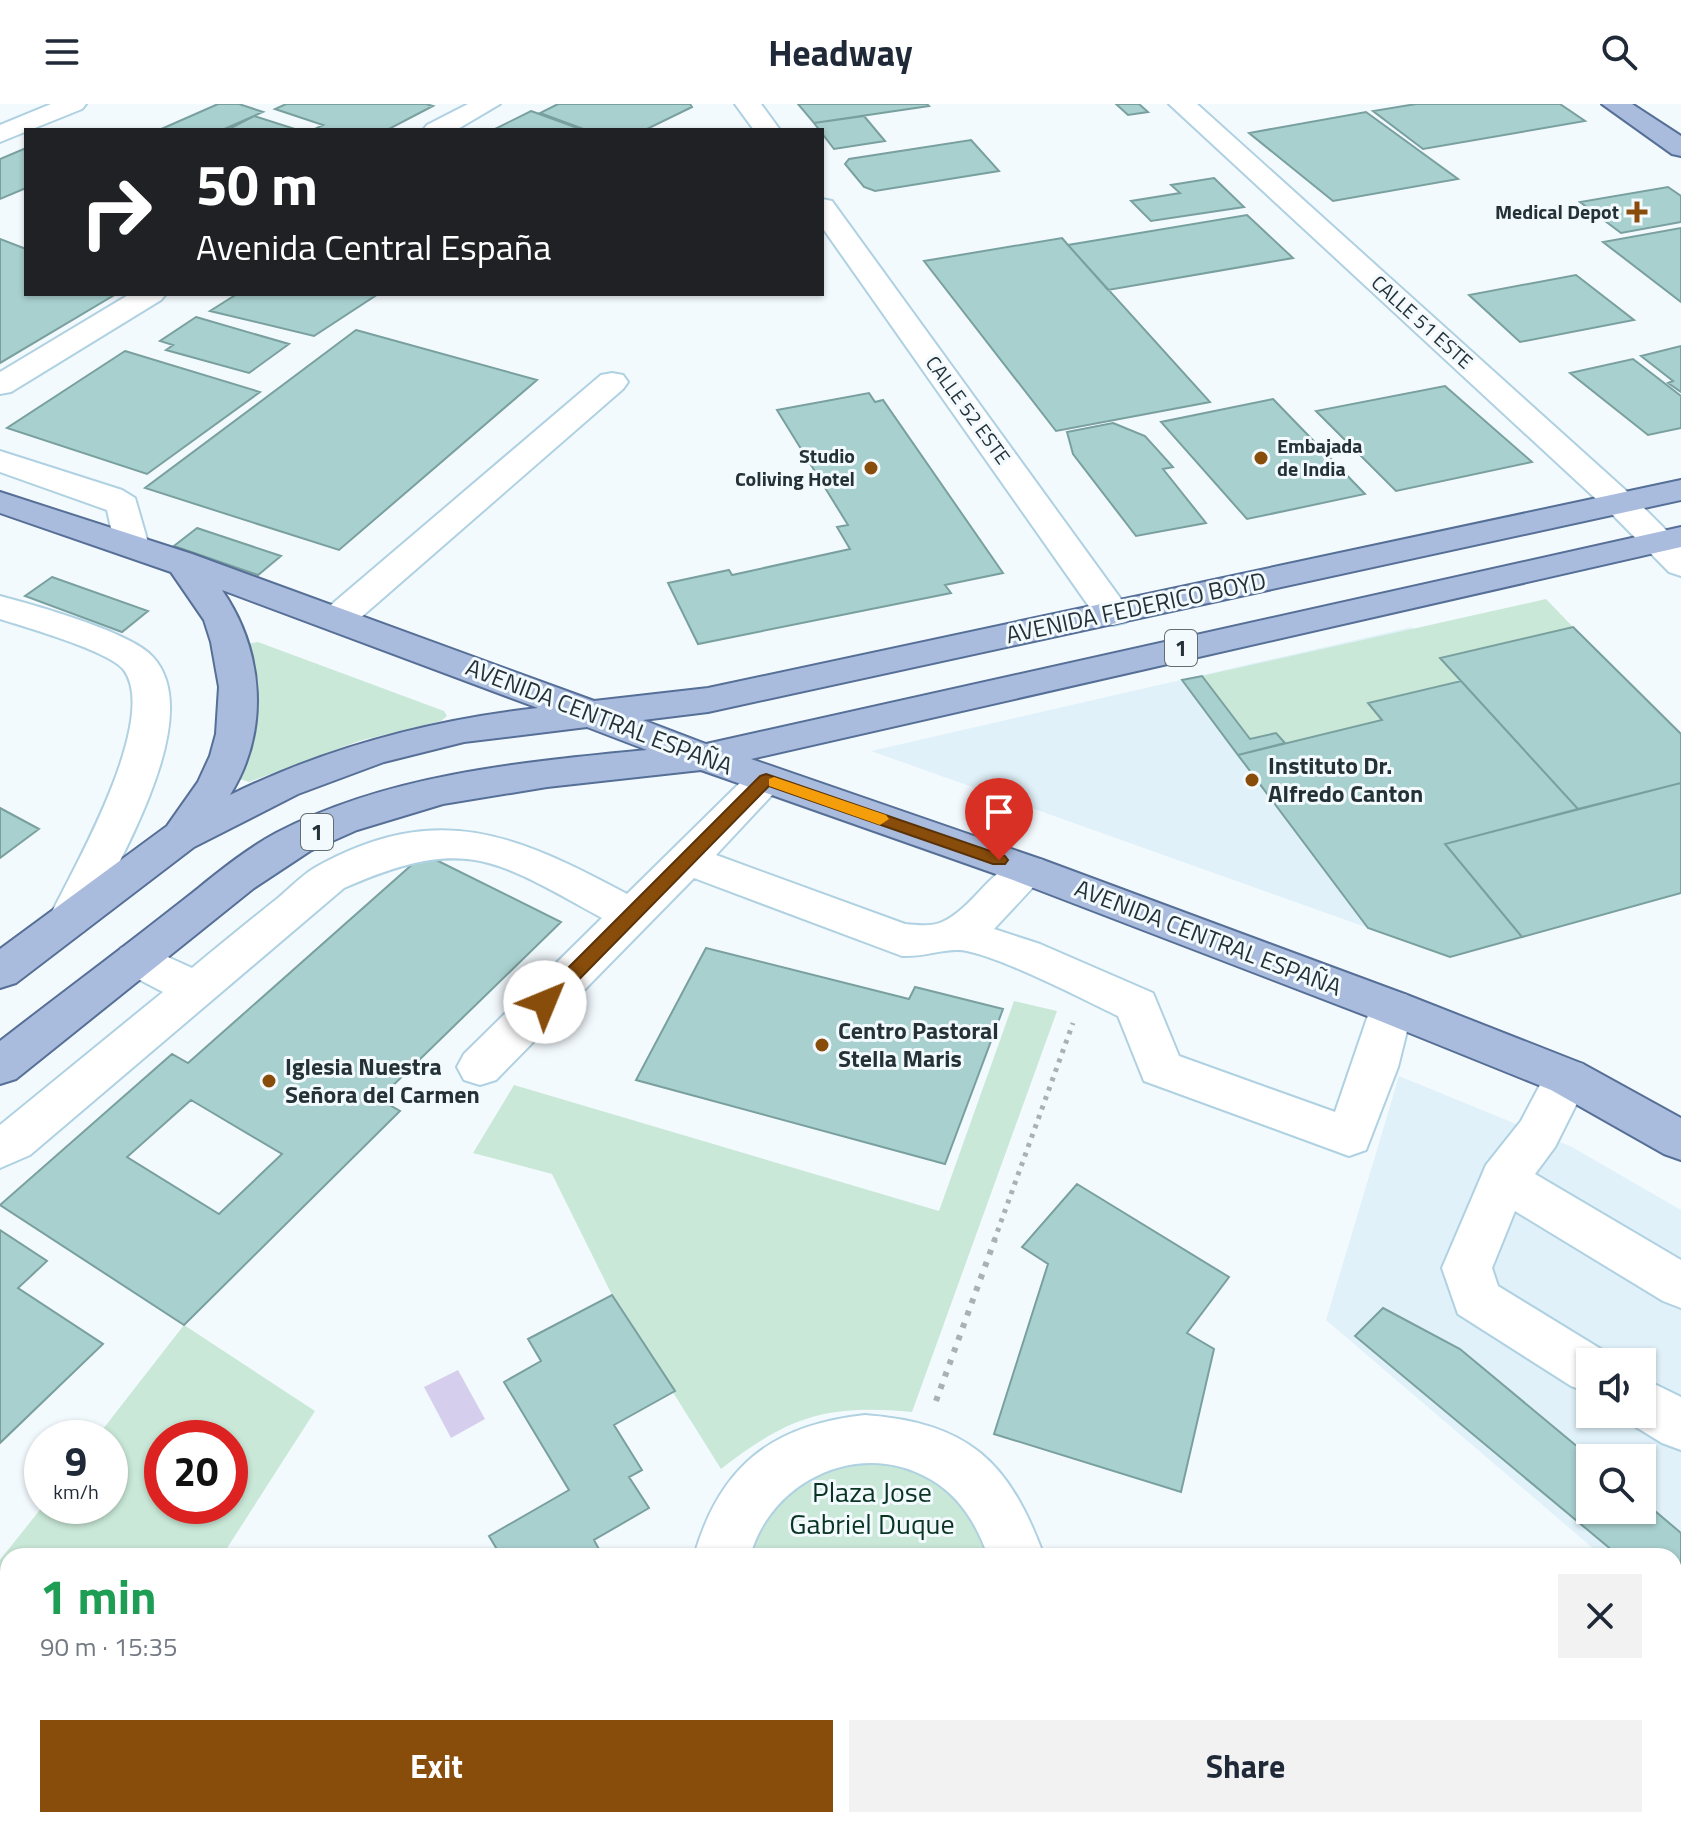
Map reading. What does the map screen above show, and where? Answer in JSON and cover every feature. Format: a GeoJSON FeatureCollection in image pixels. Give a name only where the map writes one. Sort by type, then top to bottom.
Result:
{"type":"FeatureCollection","features":[{"type":"Feature","properties":{"kind":"main road"},"geometry":{"type":"LineString","coordinates":[[1615,104],[1681,148]]}},
{"type":"Feature","properties":{"kind":"main road","name":"AVENIDA FEDERICO BOYD"},"geometry":{"type":"LineString","coordinates":[[589,714],[708,700],[1681,490]]}},
{"type":"Feature","properties":{"kind":"main road","name":"AVENIDA CENTRAL ESPAÑA"},"geometry":{"type":"LineString","coordinates":[[0,502],[180,561],[338,618],[766,780],[1028,870],[1391,1007],[1567,1077],[1681,1141]]}},
{"type":"Feature","properties":{"kind":"main road","name":"AVENIDA FEDERICO BOYD"},"geometry":{"type":"LineString","coordinates":[[704,757],[1075,672],[1674,548]]}},
{"type":"Feature","properties":{"kind":"main road"},"geometry":{"type":"LineString","coordinates":[[179,837],[221,777],[238,729],[239,689],[230,647],[212,601],[180,561]]}},
{"type":"Feature","properties":{"kind":"main road"},"geometry":{"type":"LineString","coordinates":[[1075,672],[1114,644],[1119,622],[1113,614]]}},
{"type":"Feature","properties":{"kind":"main road","name":"1"},"geometry":{"type":"LineString","coordinates":[[0,972],[179,837],[284,785],[372,752],[464,729],[589,714]]}},
{"type":"Feature","properties":{"kind":"main road","name":"1"},"geometry":{"type":"LineString","coordinates":[[0,1066],[248,872],[293,842],[350,818],[404,802],[539,774],[704,757]]}},
{"type":"Feature","properties":{"kind":"street"},"geometry":{"type":"LineString","coordinates":[[0,134],[73,104]]}},
{"type":"Feature","properties":{"kind":"street"},"geometry":{"type":"LineString","coordinates":[[440,128],[487,104]]}},
{"type":"Feature","properties":{"kind":"street"},"geometry":{"type":"LineString","coordinates":[[748,104],[766,128]]}},
{"type":"Feature","properties":{"kind":"street","name":"CALLE 51 ESTE"},"geometry":{"type":"LineString","coordinates":[[1182,104],[1620,503],[1674,548]]}},
{"type":"Feature","properties":{"kind":"street","name":"CALLE 52 ESTE"},"geometry":{"type":"LineString","coordinates":[[824,210],[1113,614]]}},
{"type":"Feature","properties":{"kind":"street"},"geometry":{"type":"LineString","coordinates":[[824,262],[858,256]]}},
{"type":"Feature","properties":{"kind":"street"},"geometry":{"type":"LineString","coordinates":[[0,385],[148,296]]}},
{"type":"Feature","properties":{"kind":"street"},"geometry":{"type":"LineString","coordinates":[[338,618],[612,382]]}},
{"type":"Feature","properties":{"kind":"street"},"geometry":{"type":"LineString","coordinates":[[0,461],[110,497],[123,505],[132,546]]}},
{"type":"Feature","properties":{"kind":"street"},"geometry":{"type":"LineString","coordinates":[[0,607],[108,646],[140,664],[154,697],[148,741],[127,801],[69,920]]}},
{"type":"Feature","properties":{"kind":"street"},"geometry":{"type":"LineString","coordinates":[[480,1067],[766,780]]}},
{"type":"Feature","properties":{"kind":"street"},"geometry":{"type":"LineString","coordinates":[[0,1149],[329,878],[374,855],[425,843],[469,840],[512,852],[632,916]]}},
{"type":"Feature","properties":{"kind":"street"},"geometry":{"type":"LineString","coordinates":[[688,860],[902,940],[931,944],[960,934],[1028,870]]}},
{"type":"Feature","properties":{"kind":"street"},"geometry":{"type":"LineString","coordinates":[[960,934],[1025,955],[1137,1005],[1160,1068],[1349,1137],[1375,1067],[1391,1007]]}},
{"type":"Feature","properties":{"kind":"street"},"geometry":{"type":"LineString","coordinates":[[137,959],[196,989]]}},
{"type":"Feature","properties":{"kind":"street"},"geometry":{"type":"LineString","coordinates":[[1567,1077],[1538,1134],[1503,1179],[1467,1268],[1476,1299],[1576,1361]]}},
{"type":"Feature","properties":{"kind":"street"},"geometry":{"type":"LineString","coordinates":[[1503,1179],[1681,1286]]}},
{"type":"Feature","properties":{"kind":"street"},"geometry":{"type":"LineString","coordinates":[[1656,1411],[1681,1426]]}},
{"type":"Feature","properties":{"kind":"street"},"geometry":{"type":"LineString","coordinates":[[724,1548],[731,1523],[759,1484],[796,1456],[841,1441],[888,1440],[935,1453],[974,1480],[1003,1518],[1013,1548]]}},
{"type":"Feature","properties":{"kind":"path"},"geometry":{"type":"LineString","coordinates":[[935,1406],[1076,1013]]}},
{"type":"Feature","properties":{"kind":"shaded area","name":"Instituto Dr. Alfredo Canton"},"geometry":{"type":"Polygon","coordinates":[[[1412,627],[1578,809],[1445,844],[1522,937],[1450,957],[871,751],[1412,627]]]}},
{"type":"Feature","properties":{"kind":"shaded area"},"geometry":{"type":"Polygon","coordinates":[[[1399,1076],[1572,1147],[1681,1210],[1681,1548],[1593,1548],[1326,1320],[1399,1076]]]}},
{"type":"Feature","properties":{"kind":"shaded area"},"geometry":{"type":"Polygon","coordinates":[[[458,1370],[485,1419],[451,1438],[424,1387],[458,1370]]]}},
{"type":"Feature","properties":{"kind":"green space"},"geometry":{"type":"Polygon","coordinates":[[[1546,599],[1573,627],[1441,658],[1461,681],[1369,703],[1382,720],[1285,743],[1276,733],[1250,739],[1202,676],[1546,599]]]}},
{"type":"Feature","properties":{"kind":"green space"},"geometry":{"type":"Polygon","coordinates":[[[258,642],[444,711],[447,716],[441,721],[359,741],[249,782],[234,777],[247,644],[258,642]]]}},
{"type":"Feature","properties":{"kind":"green space"},"geometry":{"type":"Polygon","coordinates":[[[1014,1001],[1057,1011],[912,1412],[856,1410],[810,1418],[768,1437],[721,1469],[612,1295],[552,1174],[473,1153],[514,1085],[939,1211],[1014,1001]]]}},
{"type":"Feature","properties":{"kind":"green space"},"geometry":{"type":"Polygon","coordinates":[[[184,1325],[315,1411],[248,1515],[248,1420],[144,1420],[144,1524],[243,1524],[227,1548],[10,1548],[29,1524],[128,1524],[128,1420],[110,1420],[184,1325]]]}},
{"type":"Feature","properties":{"kind":"green space","name":"Plaza Jose Gabriel Duque"},"geometry":{"type":"Polygon","coordinates":[[[868,1460],[894,1464],[933,1477],[962,1498],[991,1548],[753,1548],[769,1515],[793,1488],[807,1479],[868,1460]]]}},
{"type":"Feature","properties":{"kind":"building"},"geometry":{"type":"Polygon","coordinates":[[[218,104],[239,104],[263,112],[227,128],[164,128],[218,104]]]}},
{"type":"Feature","properties":{"kind":"building"},"geometry":{"type":"Polygon","coordinates":[[[286,104],[433,106],[391,128],[317,128],[323,125],[275,109],[286,104]]]}},
{"type":"Feature","properties":{"kind":"building"},"geometry":{"type":"Polygon","coordinates":[[[558,104],[690,104],[692,107],[649,128],[581,128],[540,113],[558,104]]]}},
{"type":"Feature","properties":{"kind":"building"},"geometry":{"type":"Polygon","coordinates":[[[798,104],[927,104],[929,106],[814,123],[798,104]]]}},
{"type":"Feature","properties":{"kind":"building"},"geometry":{"type":"Polygon","coordinates":[[[1116,104],[1139,104],[1148,112],[1128,115],[1116,104]]]}},
{"type":"Feature","properties":{"kind":"building"},"geometry":{"type":"Polygon","coordinates":[[[1416,104],[1560,104],[1585,121],[1423,149],[1373,111],[1416,104]]]}},
{"type":"Feature","properties":{"kind":"building"},"geometry":{"type":"Polygon","coordinates":[[[531,111],[578,128],[497,128],[531,111]]]}},
{"type":"Feature","properties":{"kind":"building"},"geometry":{"type":"Polygon","coordinates":[[[1366,112],[1458,179],[1333,201],[1249,133],[1366,112]]]}},
{"type":"Feature","properties":{"kind":"building"},"geometry":{"type":"Polygon","coordinates":[[[254,116],[292,128],[231,128],[254,116]]]}},
{"type":"Feature","properties":{"kind":"building"},"geometry":{"type":"Polygon","coordinates":[[[864,116],[885,141],[834,149],[824,136],[824,128],[818,128],[814,123],[864,116]]]}},
{"type":"Feature","properties":{"kind":"building"},"geometry":{"type":"Polygon","coordinates":[[[971,140],[999,171],[875,191],[864,187],[845,164],[849,159],[971,140]]]}},
{"type":"Feature","properties":{"kind":"building"},"geometry":{"type":"Polygon","coordinates":[[[24,149],[24,189],[0,199],[0,159],[24,149]]]}},
{"type":"Feature","properties":{"kind":"building"},"geometry":{"type":"Polygon","coordinates":[[[1214,178],[1244,207],[1151,221],[1131,201],[1180,193],[1171,185],[1214,178]]]}},
{"type":"Feature","properties":{"kind":"building","name":"Medical Depot"},"geometry":{"type":"Polygon","coordinates":[[[1668,187],[1681,196],[1681,222],[1621,233],[1580,202],[1668,187]]]}},
{"type":"Feature","properties":{"kind":"building"},"geometry":{"type":"Polygon","coordinates":[[[1247,215],[1293,258],[1108,290],[1068,245],[1247,215]]]}},
{"type":"Feature","properties":{"kind":"building"},"geometry":{"type":"Polygon","coordinates":[[[1681,228],[1681,302],[1603,242],[1681,228]]]}},
{"type":"Feature","properties":{"kind":"building"},"geometry":{"type":"Polygon","coordinates":[[[1062,238],[1210,402],[1056,431],[924,261],[1062,238]]]}},
{"type":"Feature","properties":{"kind":"building"},"geometry":{"type":"Polygon","coordinates":[[[0,239],[24,248],[24,296],[113,296],[0,363],[0,239]]]}},
{"type":"Feature","properties":{"kind":"building"},"geometry":{"type":"Polygon","coordinates":[[[1576,275],[1634,320],[1520,342],[1469,295],[1576,275]]]}},
{"type":"Feature","properties":{"kind":"building"},"geometry":{"type":"Polygon","coordinates":[[[234,296],[375,296],[314,336],[210,311],[234,296]]]}},
{"type":"Feature","properties":{"kind":"building"},"geometry":{"type":"Polygon","coordinates":[[[196,317],[289,344],[249,373],[166,350],[173,345],[160,341],[196,317]]]}},
{"type":"Feature","properties":{"kind":"building"},"geometry":{"type":"Polygon","coordinates":[[[356,330],[537,380],[339,550],[145,488],[356,330]]]}},
{"type":"Feature","properties":{"kind":"building"},"geometry":{"type":"Polygon","coordinates":[[[1681,346],[1681,392],[1668,383],[1673,381],[1641,356],[1681,346]]]}},
{"type":"Feature","properties":{"kind":"building"},"geometry":{"type":"Polygon","coordinates":[[[125,351],[260,392],[147,474],[7,428],[125,351]]]}},
{"type":"Feature","properties":{"kind":"building"},"geometry":{"type":"Polygon","coordinates":[[[1633,359],[1681,396],[1681,428],[1648,435],[1570,373],[1633,359]]]}},
{"type":"Feature","properties":{"kind":"building"},"geometry":{"type":"Polygon","coordinates":[[[1445,386],[1532,462],[1396,491],[1316,411],[1445,386]]]}},
{"type":"Feature","properties":{"kind":"building","name":"Studio Coliving Hotel"},"geometry":{"type":"Polygon","coordinates":[[[869,393],[875,402],[883,400],[1003,573],[945,585],[951,593],[698,644],[668,583],[729,570],[732,575],[850,549],[837,527],[848,525],[777,410],[869,393]]]}},
{"type":"Feature","properties":{"kind":"building","name":"Embajada de India"},"geometry":{"type":"Polygon","coordinates":[[[1273,399],[1365,494],[1247,519],[1161,422],[1273,399]]]}},
{"type":"Feature","properties":{"kind":"building"},"geometry":{"type":"Polygon","coordinates":[[[1113,423],[1145,436],[1173,467],[1163,469],[1206,523],[1136,536],[1073,454],[1067,432],[1113,423]]]}},
{"type":"Feature","properties":{"kind":"building"},"geometry":{"type":"Polygon","coordinates":[[[197,528],[281,556],[258,575],[174,546],[197,528]]]}},
{"type":"Feature","properties":{"kind":"building"},"geometry":{"type":"Polygon","coordinates":[[[52,577],[148,611],[122,632],[25,596],[52,577]]]}},
{"type":"Feature","properties":{"kind":"building"},"geometry":{"type":"Polygon","coordinates":[[[1573,627],[1681,734],[1681,783],[1578,809],[1440,658],[1573,627]]]}},
{"type":"Feature","properties":{"kind":"building"},"geometry":{"type":"Polygon","coordinates":[[[1202,676],[1250,739],[1276,733],[1285,743],[1238,755],[1182,680],[1202,676]]]}},
{"type":"Feature","properties":{"kind":"building"},"geometry":{"type":"Polygon","coordinates":[[[1461,681],[1578,809],[1445,844],[1522,937],[1450,957],[1368,928],[1238,755],[1382,720],[1368,703],[1461,681]]]}},
{"type":"Feature","properties":{"kind":"building"},"geometry":{"type":"Polygon","coordinates":[[[1681,783],[1681,893],[1522,937],[1445,844],[1681,783]]]}},
{"type":"Feature","properties":{"kind":"building"},"geometry":{"type":"Polygon","coordinates":[[[0,808],[39,829],[0,858],[0,808]]]}},
{"type":"Feature","properties":{"kind":"building","name":"Iglesia Nuestra Señora del Carmen"},"geometry":{"type":"Polygon","coordinates":[[[424,854],[561,922],[379,1099],[400,1111],[184,1325],[0,1205],[172,1054],[188,1063],[424,854]],[[191,1100],[127,1157],[219,1214],[282,1154],[191,1100]]]}},
{"type":"Feature","properties":{"kind":"building","name":"Centro Pastoral Stella Maris"},"geometry":{"type":"Polygon","coordinates":[[[706,948],[909,999],[915,987],[1003,1009],[945,1164],[636,1080],[706,948]]]}},
{"type":"Feature","properties":{"kind":"building"},"geometry":{"type":"Polygon","coordinates":[[[1077,1184],[1229,1277],[1187,1333],[1214,1349],[1181,1492],[994,1434],[1048,1264],[1022,1247],[1077,1184]]]}},
{"type":"Feature","properties":{"kind":"building"},"geometry":{"type":"Polygon","coordinates":[[[0,1230],[47,1261],[18,1288],[103,1344],[0,1443],[0,1230]]]}},
{"type":"Feature","properties":{"kind":"building"},"geometry":{"type":"Polygon","coordinates":[[[612,1295],[675,1391],[614,1425],[642,1470],[629,1477],[649,1508],[594,1540],[598,1548],[496,1548],[489,1536],[569,1490],[504,1382],[541,1361],[528,1339],[612,1295]]]}},
{"type":"Feature","properties":{"kind":"building"},"geometry":{"type":"Polygon","coordinates":[[[1383,1308],[1460,1349],[1576,1446],[1576,1520],[1355,1336],[1383,1308]]]}},
{"type":"Feature","properties":{"kind":"building"},"geometry":{"type":"Polygon","coordinates":[[[1656,1512],[1681,1533],[1681,1548],[1609,1548],[1581,1524],[1656,1524],[1656,1512]]]}},
{"type":"Feature","properties":{"kind":"slow traffic"},"geometry":{"type":"LineString","coordinates":[[774,783],[880,819]]}},
{"type":"Feature","properties":{"kind":"place","name":"Medical Depot"},"geometry":{"type":"Point","coordinates":[1637,212]}},
{"type":"Feature","properties":{"kind":"place","name":"Embajada de India"},"geometry":{"type":"Point","coordinates":[1261,458]}},
{"type":"Feature","properties":{"kind":"place","name":"Studio Coliving Hotel"},"geometry":{"type":"Point","coordinates":[871,468]}},
{"type":"Feature","properties":{"kind":"place","name":"Instituto Dr. Alfredo Canton"},"geometry":{"type":"Point","coordinates":[1252,780]}},
{"type":"Feature","properties":{"kind":"place","name":"Centro Pastoral Stella Maris"},"geometry":{"type":"Point","coordinates":[822,1045]}},
{"type":"Feature","properties":{"kind":"place","name":"Iglesia Nuestra Señora del Carmen"},"geometry":{"type":"Point","coordinates":[269,1081]}},
{"type":"Feature","properties":{"kind":"route"},"geometry":{"type":"LineString","coordinates":[[545,1002],[766,780],[999,860]]}}]}
